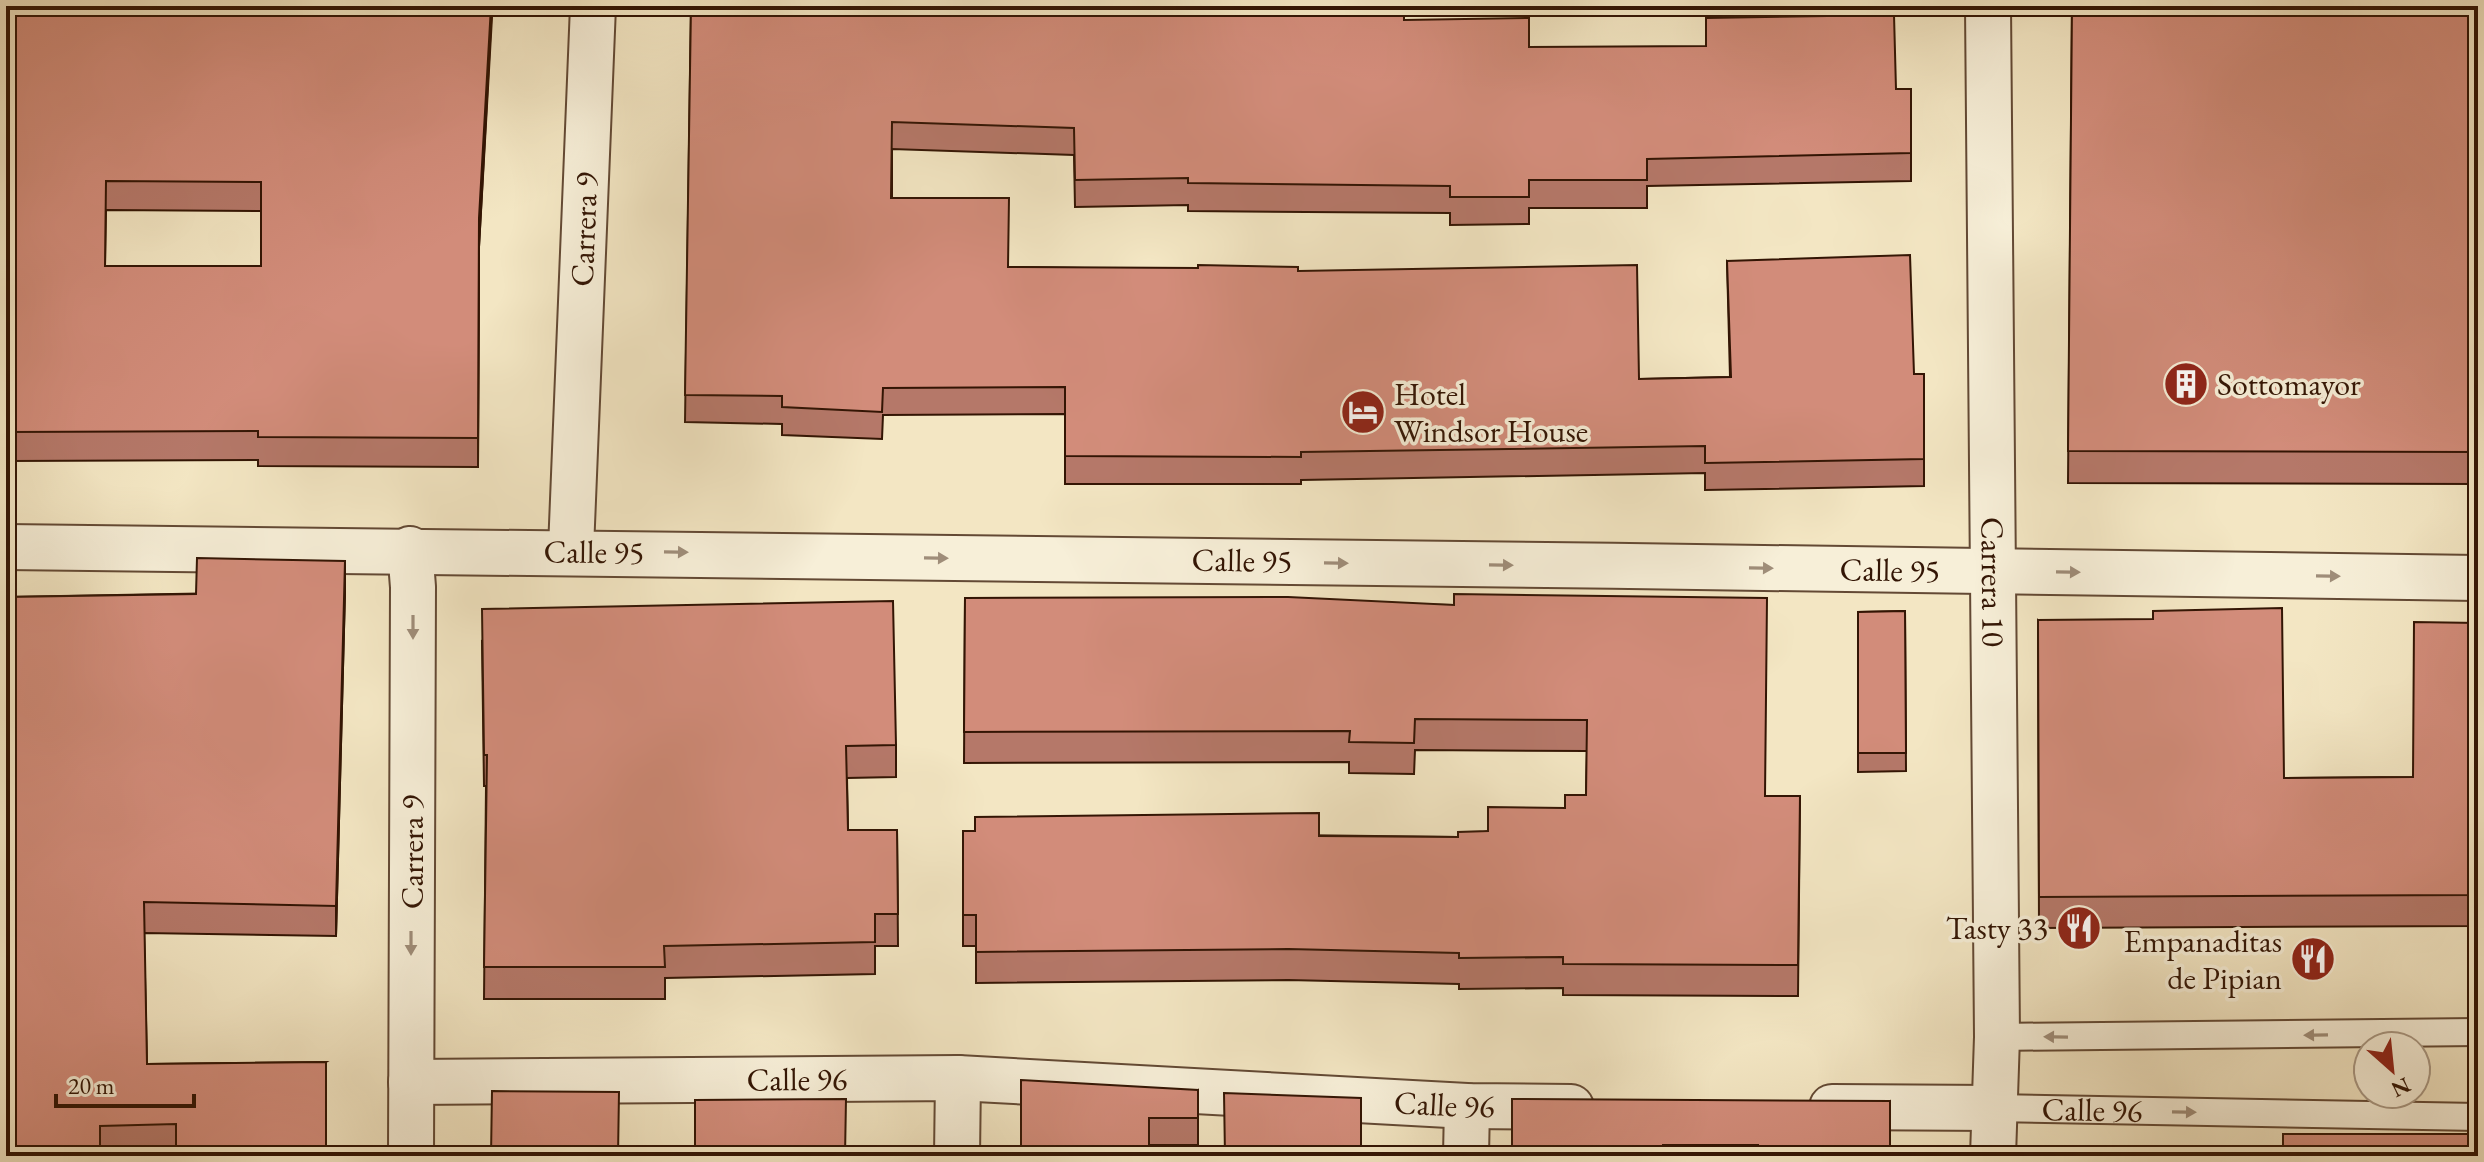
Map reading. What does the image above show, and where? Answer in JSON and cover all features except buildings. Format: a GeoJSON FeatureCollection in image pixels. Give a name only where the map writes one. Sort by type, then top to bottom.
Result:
{"type":"FeatureCollection","features":[{"type":"Feature","properties":{"kind":"street","name":"Carrera 9"},"geometry":{"type":"LineString","coordinates":[[571,549],[593,6]]}},
{"type":"Feature","properties":{"kind":"street","name":"Carrera 10"},"geometry":{"type":"LineString","coordinates":[[1988,6],[1990,571],[1997,1037],[1993,1156]]}},
{"type":"Feature","properties":{"kind":"street","name":"Calle 95"},"geometry":{"type":"LineString","coordinates":[[6,547],[571,549],[945,559],[2478,578]]}},
{"type":"Feature","properties":{"kind":"street","name":"Carrera 9"},"geometry":{"type":"LineString","coordinates":[[410,549],[413,587],[411,1156]]}},
{"type":"Feature","properties":{"kind":"street","name":"Calle 96"},"geometry":{"type":"LineString","coordinates":[[411,1082],[958,1078],[1467,1106],[1609,1107]]}},
{"type":"Feature","properties":{"kind":"street"},"geometry":{"type":"LineString","coordinates":[[957,1156],[958,1078]]}},
{"type":"Feature","properties":{"kind":"street"},"geometry":{"type":"LineString","coordinates":[[1466,1156],[1467,1106]]}},
{"type":"Feature","properties":{"kind":"street","name":"Calle 96"},"geometry":{"type":"LineString","coordinates":[[1799,1107],[1994,1108]]}},
{"type":"Feature","properties":{"kind":"lane"},"geometry":{"type":"LineString","coordinates":[[1997,1037],[2478,1032]]}},
{"type":"Feature","properties":{"kind":"lane","name":"Calle 96"},"geometry":{"type":"LineString","coordinates":[[1994,1108],[2478,1117]]}},
{"type":"Feature","properties":{"kind":"place","name":"Sottomayor"},"geometry":{"type":"Point","coordinates":[2186,384]}},
{"type":"Feature","properties":{"kind":"place","name":"Hotel Windsor House"},"geometry":{"type":"Point","coordinates":[1363,412]}},
{"type":"Feature","properties":{"kind":"place","name":"Tasty 33"},"geometry":{"type":"Point","coordinates":[2079,928]}},
{"type":"Feature","properties":{"kind":"place","name":"Empanaditas de Pipian"},"geometry":{"type":"Point","coordinates":[2313,959]}}]}
